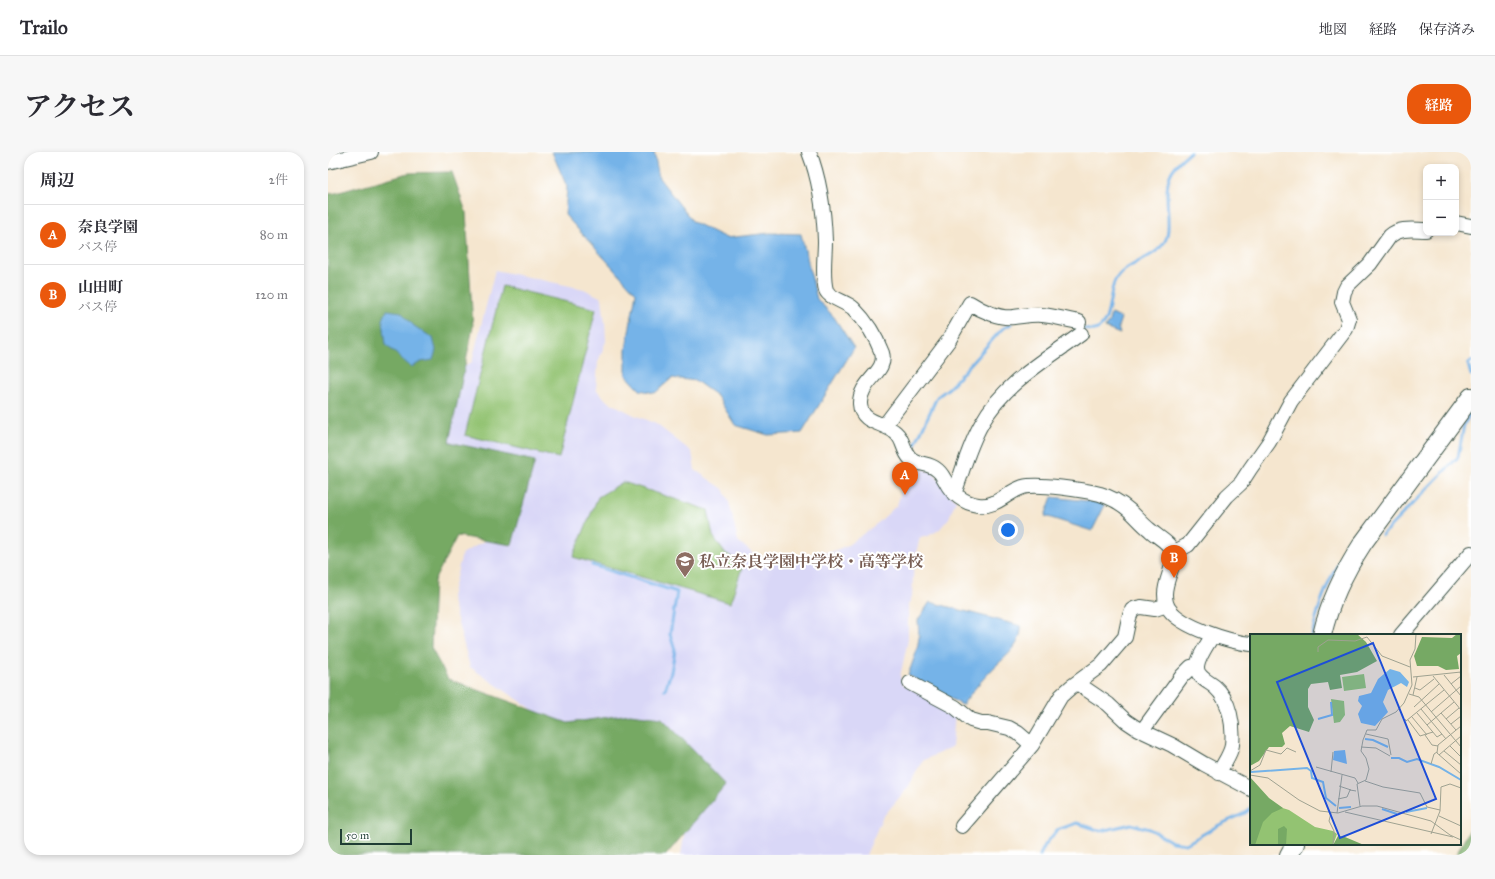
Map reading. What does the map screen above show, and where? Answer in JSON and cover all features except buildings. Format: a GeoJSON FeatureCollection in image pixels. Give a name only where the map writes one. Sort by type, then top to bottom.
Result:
{"type":"FeatureCollection","features":[{"type":"Feature","properties":{"kind":"main road"},"geometry":{"type":"LineString","coordinates":[[1322,634],[1332,600],[1354,557],[1471,397]]}},
{"type":"Feature","properties":{"kind":"street"},"geometry":{"type":"LineString","coordinates":[[328,162],[371,152]]}},
{"type":"Feature","properties":{"kind":"street"},"geometry":{"type":"LineString","coordinates":[[809,152],[819,183],[825,240],[824,268],[826,290],[830,296],[840,300],[852,308],[864,321],[875,338],[883,356],[882,366],[864,387],[860,402],[865,417],[895,431],[902,440],[906,452],[911,459],[939,470],[954,494],[970,503],[986,506],[993,504],[1012,491],[1031,485],[1049,486],[1101,494],[1120,504],[1128,509],[1149,530],[1166,542],[1173,553],[1165,592],[1169,610],[1178,618],[1213,635],[1233,642],[1250,644]]}},
{"type":"Feature","properties":{"kind":"street"},"geometry":{"type":"LineString","coordinates":[[1459,224],[1471,226]]}},
{"type":"Feature","properties":{"kind":"street"},"geometry":{"type":"LineString","coordinates":[[1173,553],[1188,545],[1227,496],[1241,483],[1269,442],[1291,400],[1346,329],[1349,319],[1343,308],[1342,297],[1350,282],[1370,264],[1394,232],[1423,230]]}},
{"type":"Feature","properties":{"kind":"street"},"geometry":{"type":"LineString","coordinates":[[884,426],[949,340],[970,303],[978,308],[1006,317],[1042,315],[1080,328],[1016,382],[996,401],[973,440],[954,494]]}},
{"type":"Feature","properties":{"kind":"street"},"geometry":{"type":"LineString","coordinates":[[949,340],[963,328],[975,314]]}},
{"type":"Feature","properties":{"kind":"street"},"geometry":{"type":"LineString","coordinates":[[1402,634],[1471,553]]}},
{"type":"Feature","properties":{"kind":"street"},"geometry":{"type":"LineString","coordinates":[[962,826],[1032,745],[1061,696],[1101,665],[1119,644],[1124,637],[1132,610],[1141,607],[1155,608],[1167,605]]}},
{"type":"Feature","properties":{"kind":"street"},"geometry":{"type":"LineString","coordinates":[[1213,635],[1197,666],[1198,674],[1223,695],[1230,711],[1232,746],[1219,773]]}},
{"type":"Feature","properties":{"kind":"street"},"geometry":{"type":"LineString","coordinates":[[1142,731],[1182,676],[1191,667],[1197,666]]}},
{"type":"Feature","properties":{"kind":"street"},"geometry":{"type":"LineString","coordinates":[[910,683],[954,707],[971,720],[1009,728],[1018,733],[1032,745]]}},
{"type":"Feature","properties":{"kind":"street"},"geometry":{"type":"LineString","coordinates":[[1077,683],[1108,704],[1126,722],[1172,745],[1219,773],[1250,788]]}},
{"type":"Feature","properties":{"kind":"shaded area","name":"私立奈良学園中学校・高等学校"},"geometry":{"type":"Polygon","coordinates":[[[495,270],[584,289],[602,298],[606,341],[598,362],[596,389],[607,401],[634,415],[656,424],[692,452],[695,470],[723,489],[729,502],[738,541],[759,559],[831,552],[848,545],[879,522],[897,505],[902,490],[909,480],[923,469],[932,472],[956,500],[949,518],[939,530],[928,536],[920,538],[914,560],[912,596],[908,607],[908,640],[900,677],[903,684],[955,713],[952,747],[922,761],[909,786],[882,818],[866,855],[681,855],[694,776],[576,739],[470,667],[451,597],[462,554],[502,531],[419,444],[457,370],[472,362],[495,270]]]}},
{"type":"Feature","properties":{"kind":"green space"},"geometry":{"type":"Polygon","coordinates":[[[452,172],[466,212],[473,327],[449,442],[535,461],[512,545],[457,536],[434,581],[431,648],[448,679],[568,723],[630,714],[662,718],[726,784],[666,855],[328,855],[328,194],[408,173],[452,172]]]}},
{"type":"Feature","properties":{"kind":"green space"},"geometry":{"type":"Polygon","coordinates":[[[502,286],[596,309],[559,458],[465,435],[502,286]]]}},
{"type":"Feature","properties":{"kind":"green space"},"geometry":{"type":"Polygon","coordinates":[[[623,482],[708,510],[713,536],[724,552],[743,565],[730,603],[573,557],[598,497],[623,482]]]}},
{"type":"Feature","properties":{"kind":"green space"},"geometry":{"type":"Polygon","coordinates":[[[1471,827],[1471,855],[1456,855],[1471,827]]]}},
{"type":"Feature","properties":{"kind":"water"},"geometry":{"type":"Polygon","coordinates":[[[552,152],[654,152],[659,178],[693,222],[726,238],[770,233],[801,234],[817,299],[834,317],[854,348],[802,433],[768,435],[735,425],[717,396],[696,381],[672,378],[655,393],[640,390],[626,375],[626,349],[636,293],[565,215],[567,187],[552,152]]]}},
{"type":"Feature","properties":{"kind":"water"},"geometry":{"type":"Polygon","coordinates":[[[387,310],[401,312],[414,326],[433,338],[436,350],[433,360],[421,362],[411,367],[386,345],[383,320],[387,310]]]}},
{"type":"Feature","properties":{"kind":"water"},"geometry":{"type":"Polygon","coordinates":[[[1111,314],[1121,318],[1118,327],[1120,334],[1105,328],[1111,314]]]}},
{"type":"Feature","properties":{"kind":"water"},"geometry":{"type":"Polygon","coordinates":[[[1052,497],[1097,502],[1105,505],[1092,531],[1045,516],[1052,497]]]}},
{"type":"Feature","properties":{"kind":"water"},"geometry":{"type":"Polygon","coordinates":[[[930,602],[1021,626],[1018,641],[1014,648],[991,670],[962,705],[908,675],[917,650],[919,637],[918,620],[930,602]]]}},
{"type":"Feature","properties":{"kind":"waterway"},"geometry":{"type":"LineString","coordinates":[[1083,329],[1095,330],[1104,322],[1109,308],[1113,286],[1119,275],[1162,246],[1168,234],[1167,189],[1170,174],[1181,160],[1190,152]]}},
{"type":"Feature","properties":{"kind":"waterway"},"geometry":{"type":"LineString","coordinates":[[913,449],[937,397],[949,388],[1002,329],[1011,324]]}},
{"type":"Feature","properties":{"kind":"waterway"},"geometry":{"type":"LineString","coordinates":[[1471,361],[1468,364],[1471,375]]}},
{"type":"Feature","properties":{"kind":"waterway"},"geometry":{"type":"LineString","coordinates":[[1382,535],[1458,457],[1464,425],[1470,413]]}},
{"type":"Feature","properties":{"kind":"waterway"},"geometry":{"type":"LineString","coordinates":[[1312,634],[1316,616],[1330,580],[1341,559],[1358,534]]}},
{"type":"Feature","properties":{"kind":"waterway"},"geometry":{"type":"LineString","coordinates":[[592,565],[677,592],[670,634],[675,650],[671,672],[665,690]]}},
{"type":"Feature","properties":{"kind":"waterway"},"geometry":{"type":"LineString","coordinates":[[1040,855],[1045,845],[1057,830],[1077,823],[1101,831],[1131,824],[1150,829],[1172,842],[1186,844],[1219,825],[1245,813],[1250,809]]}},
{"type":"Feature","properties":{"kind":"place","name":"奈良学園"},"geometry":{"type":"Point","coordinates":[905,495]}},
{"type":"Feature","properties":{"kind":"place","name":"私立奈良学園中学校・高等学校"},"geometry":{"type":"Point","coordinates":[685,578]}},
{"type":"Feature","properties":{"kind":"place","name":"山田町"},"geometry":{"type":"Point","coordinates":[1174,578]}}]}
